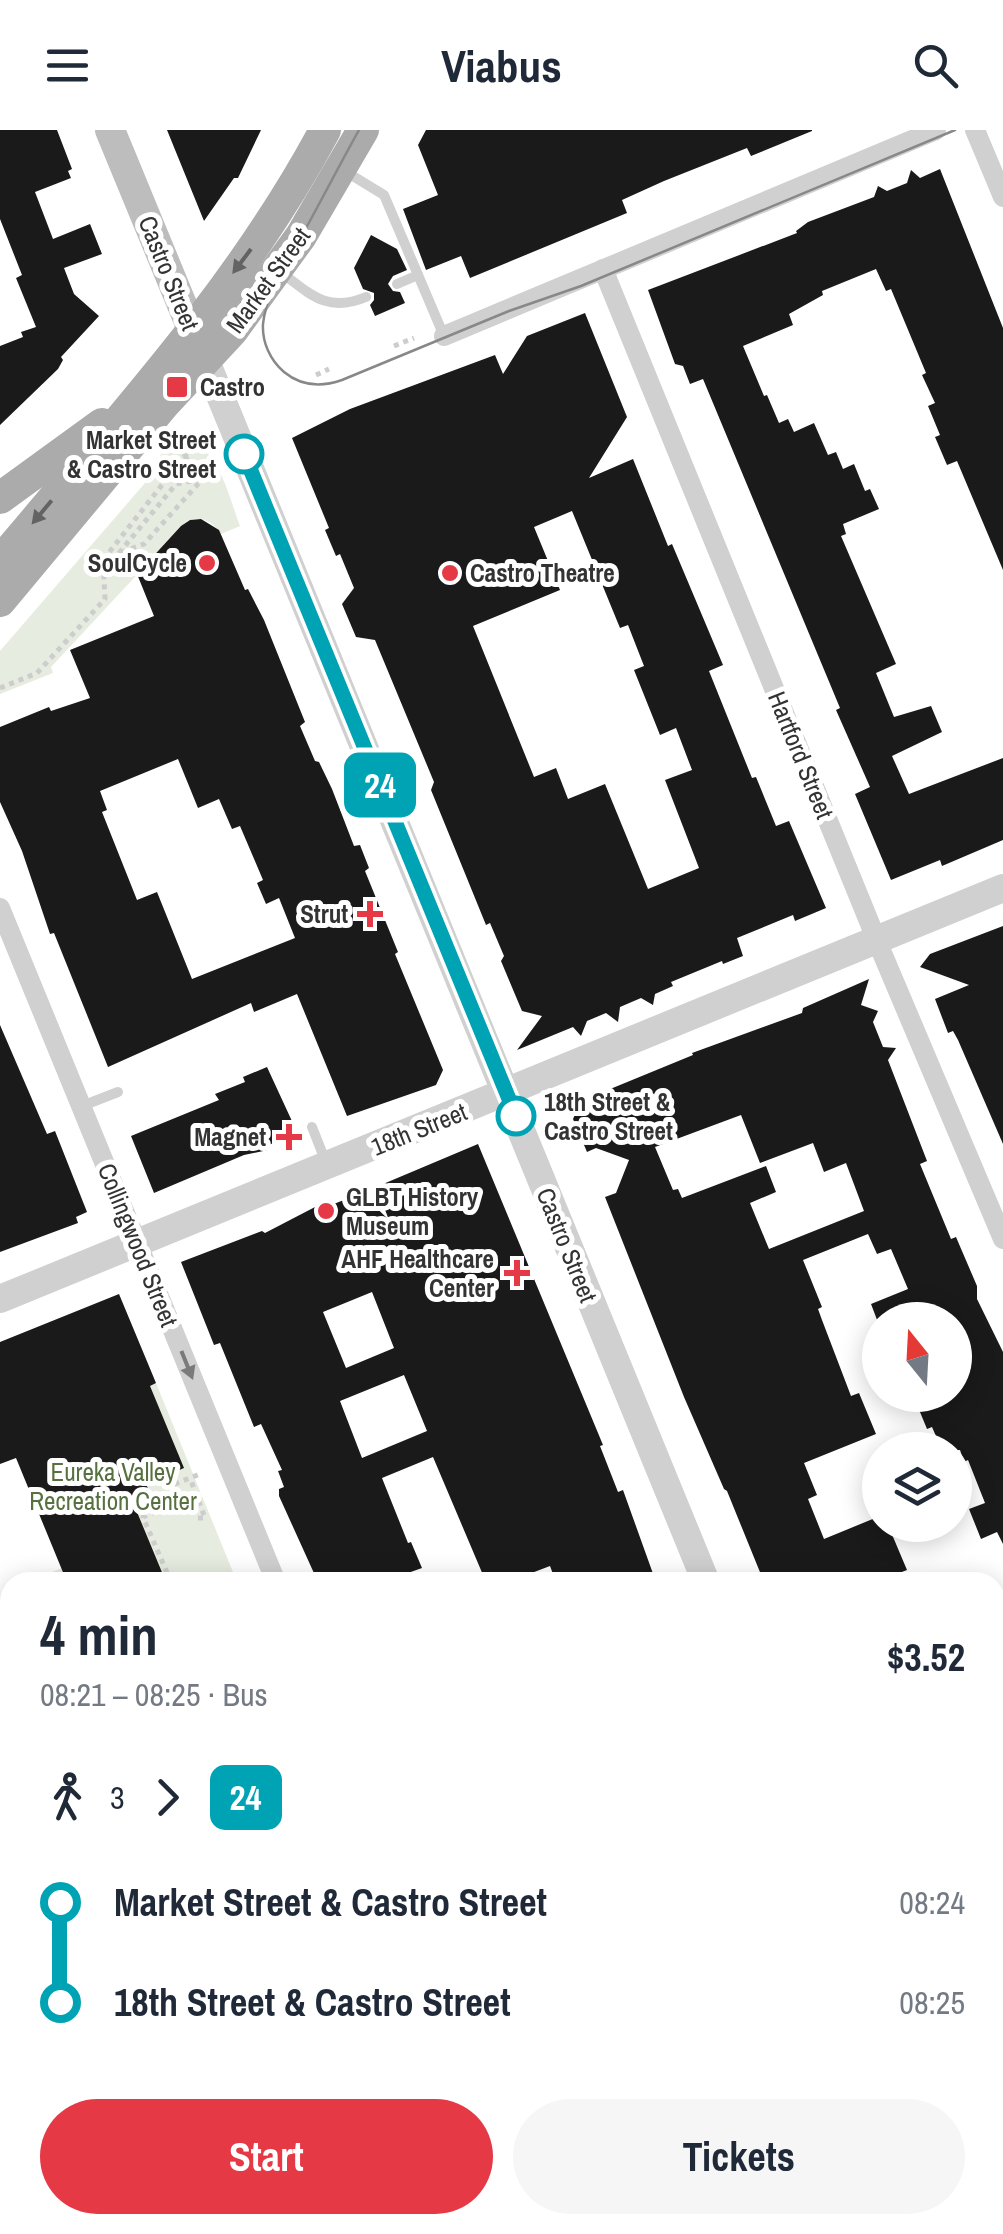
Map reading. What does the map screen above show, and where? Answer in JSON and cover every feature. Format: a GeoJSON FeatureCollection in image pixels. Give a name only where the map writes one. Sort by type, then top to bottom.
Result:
{"type":"FeatureCollection","features":[{"type":"Feature","properties":{"kind":"main road","name":"Market Street"},"geometry":{"type":"LineString","coordinates":[[0,562],[192,329],[264,231],[325,130]]}},
{"type":"Feature","properties":{"kind":"main road","name":"Market Street"},"geometry":{"type":"LineString","coordinates":[[0,600],[166,402],[206,362],[277,270],[363,130]]}},
{"type":"Feature","properties":{"kind":"main road","name":"Castro Street"},"geometry":{"type":"LineString","coordinates":[[113,131],[192,329]]}},
{"type":"Feature","properties":{"kind":"main road"},"geometry":{"type":"LineString","coordinates":[[0,498],[79,438],[128,411]]}},
{"type":"Feature","properties":{"kind":"street"},"geometry":{"type":"LineString","coordinates":[[444,336],[936,130]]}},
{"type":"Feature","properties":{"kind":"street"},"geometry":{"type":"LineString","coordinates":[[975,130],[1003,198]]}},
{"type":"Feature","properties":{"kind":"street","name":"Hartford Street"},"geometry":{"type":"LineString","coordinates":[[603,270],[1003,1240]]}},
{"type":"Feature","properties":{"kind":"street","name":"Castro Street"},"geometry":{"type":"LineString","coordinates":[[192,329],[702,1572]]}},
{"type":"Feature","properties":{"kind":"street","name":"18th Street"},"geometry":{"type":"LineString","coordinates":[[0,1299],[1003,888]]}},
{"type":"Feature","properties":{"kind":"street","name":"Collingwood Street"},"geometry":{"type":"LineString","coordinates":[[0,908],[272,1572]]}},
{"type":"Feature","properties":{"kind":"lane"},"geometry":{"type":"LineString","coordinates":[[342,169],[384,195],[444,336]]}},
{"type":"Feature","properties":{"kind":"lane"},"geometry":{"type":"LineString","coordinates":[[277,270],[322,303],[355,302],[366,297]]}},
{"type":"Feature","properties":{"kind":"lane"},"geometry":{"type":"LineString","coordinates":[[397,284],[418,275]]}},
{"type":"Feature","properties":{"kind":"lane"},"geometry":{"type":"LineString","coordinates":[[81,1106],[118,1092]]}},
{"type":"Feature","properties":{"kind":"lane"},"geometry":{"type":"LineString","coordinates":[[312,1127],[328,1166]]}},
{"type":"Feature","properties":{"kind":"path"},"geometry":{"type":"LineString","coordinates":[[394,346],[414,338]]}},
{"type":"Feature","properties":{"kind":"path"},"geometry":{"type":"LineString","coordinates":[[316,375],[329,370]]}},
{"type":"Feature","properties":{"kind":"path"},"geometry":{"type":"LineString","coordinates":[[181,442],[186,458],[202,479]]}},
{"type":"Feature","properties":{"kind":"path"},"geometry":{"type":"LineString","coordinates":[[0,688],[37,673],[106,599],[103,560],[195,442]]}},
{"type":"Feature","properties":{"kind":"path"},"geometry":{"type":"LineString","coordinates":[[202,479],[176,484],[118,552],[144,544],[215,465]]}},
{"type":"Feature","properties":{"kind":"path"},"geometry":{"type":"LineString","coordinates":[[167,1572],[143,1517],[157,1511],[167,1486],[200,1474]]}},
{"type":"Feature","properties":{"kind":"path"},"geometry":{"type":"LineString","coordinates":[[165,1495],[178,1500],[189,1496],[197,1518],[206,1518],[190,1478]]}},
{"type":"Feature","properties":{"kind":"green space"},"geometry":{"type":"Polygon","coordinates":[[[185,441],[197,445],[214,463],[240,526],[221,534],[206,521],[187,521],[51,667],[53,673],[0,694],[0,651],[164,461],[160,455],[185,441]]]}},
{"type":"Feature","properties":{"kind":"green space","name":"Eureka Valley Recreation Center"},"geometry":{"type":"Polygon","coordinates":[[[156,1383],[233,1572],[52,1572],[62,1568],[13,1450],[156,1383]]]}},
{"type":"Feature","properties":{"kind":"building"},"geometry":{"type":"Polygon","coordinates":[[[0,130],[57,130],[72,169],[68,171],[71,178],[35,192],[53,239],[90,224],[102,254],[64,268],[74,294],[99,316],[61,357],[58,369],[0,425],[0,346],[36,327],[16,278],[22,275],[0,219],[0,130]]]}},
{"type":"Feature","properties":{"kind":"building"},"geometry":{"type":"Polygon","coordinates":[[[167,130],[261,130],[238,178],[234,178],[204,221],[167,130]]]}},
{"type":"Feature","properties":{"kind":"building"},"geometry":{"type":"Polygon","coordinates":[[[426,130],[812,131],[751,156],[747,148],[664,181],[622,200],[627,213],[470,278],[461,256],[426,270],[403,209],[438,195],[418,145],[426,130]]]}},
{"type":"Feature","properties":{"kind":"building"},"geometry":{"type":"Polygon","coordinates":[[[940,169],[1003,328],[1003,570],[957,461],[947,465],[935,437],[940,435],[928,406],[935,403],[922,375],[926,373],[891,289],[886,291],[876,269],[822,291],[823,295],[789,314],[793,325],[743,346],[779,423],[788,419],[794,432],[814,423],[828,455],[836,452],[843,469],[854,464],[865,491],[870,489],[879,509],[843,524],[846,534],[841,536],[896,664],[876,673],[894,717],[931,706],[942,732],[892,756],[909,794],[1003,758],[1003,840],[942,866],[940,860],[891,880],[855,794],[870,787],[836,710],[840,708],[703,379],[690,384],[683,366],[675,364],[648,290],[797,233],[808,222],[874,197],[878,186],[887,191],[907,183],[911,170],[920,178],[940,169]]]}},
{"type":"Feature","properties":{"kind":"building"},"geometry":{"type":"Polygon","coordinates":[[[371,235],[397,249],[407,270],[393,276],[388,284],[393,291],[400,292],[405,303],[375,316],[370,305],[374,293],[363,289],[354,268],[371,235]]]}},
{"type":"Feature","properties":{"kind":"building"},"geometry":{"type":"Polygon","coordinates":[[[585,313],[627,417],[589,478],[633,459],[723,665],[709,671],[752,778],[756,777],[776,826],[789,821],[826,908],[795,921],[793,915],[737,938],[743,956],[671,982],[673,986],[655,994],[653,1005],[641,998],[620,1007],[618,1022],[606,1013],[587,1021],[581,1036],[573,1027],[517,1050],[542,1016],[522,1011],[501,961],[504,956],[490,923],[486,925],[431,790],[434,782],[375,640],[356,637],[342,604],[354,588],[325,530],[329,528],[292,438],[350,409],[495,355],[503,374],[527,336],[585,313]],[[572,511],[534,527],[560,590],[473,626],[534,777],[556,768],[568,799],[605,784],[648,889],[699,868],[665,780],[692,770],[676,728],[660,735],[634,670],[644,666],[628,625],[620,628],[572,511]]]}},
{"type":"Feature","properties":{"kind":"building"},"geometry":{"type":"Polygon","coordinates":[[[201,519],[219,530],[245,590],[248,589],[264,620],[305,722],[300,726],[332,789],[354,846],[360,845],[369,868],[365,871],[398,952],[395,954],[443,1070],[436,1085],[347,1116],[297,994],[254,1012],[251,1003],[108,1067],[54,933],[50,934],[22,851],[0,802],[0,727],[49,707],[51,711],[90,698],[70,650],[154,616],[137,574],[190,520],[201,519]],[[178,759],[100,791],[107,810],[102,812],[137,900],[157,892],[192,979],[295,938],[279,898],[266,904],[257,883],[263,880],[240,826],[232,829],[219,799],[198,808],[178,759]]]}},
{"type":"Feature","properties":{"kind":"building"},"geometry":{"type":"Polygon","coordinates":[[[1003,926],[1003,1144],[958,1040],[953,1031],[948,1033],[935,999],[969,985],[920,967],[930,954],[1003,926]]]}},
{"type":"Feature","properties":{"kind":"building"},"geometry":{"type":"Polygon","coordinates":[[[869,979],[861,1005],[878,1011],[873,1022],[883,1047],[896,1048],[888,1060],[927,1161],[920,1164],[951,1239],[956,1237],[977,1286],[977,1299],[1003,1352],[1003,1544],[997,1532],[981,1539],[972,1516],[972,1508],[985,1503],[972,1470],[972,1432],[934,1432],[932,1427],[927,1429],[920,1412],[972,1412],[972,1302],[876,1302],[908,1289],[891,1249],[877,1254],[868,1234],[803,1260],[851,1396],[859,1393],[862,1412],[867,1412],[875,1432],[862,1432],[862,1440],[804,1463],[817,1495],[808,1499],[824,1539],[862,1523],[862,1542],[895,1542],[907,1570],[760,1572],[684,1397],[605,1197],[616,1193],[629,1160],[596,1148],[587,1152],[573,1119],[581,1101],[692,1053],[802,1013],[803,1008],[869,979]],[[741,1115],[655,1147],[673,1190],[678,1189],[682,1198],[766,1166],[776,1192],[750,1203],[769,1249],[864,1211],[846,1163],[824,1172],[813,1143],[760,1163],[741,1115]]]}},
{"type":"Feature","properties":{"kind":"building"},"geometry":{"type":"Polygon","coordinates":[[[0,1025],[47,1134],[55,1131],[87,1212],[76,1217],[78,1223],[0,1252],[0,1025]]]}},
{"type":"Feature","properties":{"kind":"building"},"geometry":{"type":"Polygon","coordinates":[[[267,1067],[297,1132],[269,1145],[268,1150],[244,1155],[154,1193],[131,1136],[219,1100],[215,1094],[245,1082],[243,1077],[267,1067]]]}},
{"type":"Feature","properties":{"kind":"building"},"geometry":{"type":"Polygon","coordinates":[[[478,1144],[603,1445],[600,1446],[618,1492],[623,1490],[652,1572],[552,1572],[550,1566],[534,1572],[482,1572],[433,1457],[382,1478],[422,1568],[411,1572],[313,1572],[279,1496],[279,1489],[284,1487],[278,1471],[282,1470],[261,1424],[254,1427],[220,1343],[214,1345],[181,1262],[265,1233],[315,1207],[324,1208],[361,1193],[389,1220],[376,1187],[478,1144]],[[372,1292],[323,1312],[346,1368],[394,1348],[372,1292]],[[404,1375],[340,1401],[362,1458],[427,1431],[404,1375]]]}},
{"type":"Feature","properties":{"kind":"building"},"geometry":{"type":"Polygon","coordinates":[[[119,1294],[156,1383],[150,1386],[184,1468],[146,1484],[155,1505],[137,1512],[162,1572],[63,1572],[16,1458],[0,1464],[0,1342],[119,1294]]]}},
{"type":"Feature","properties":{"kind":"tram line"},"geometry":{"type":"LineString","coordinates":[[359,130],[277,280],[265,313],[264,337],[271,356],[284,372],[305,383],[342,380],[509,311],[581,286],[955,130]]}},
{"type":"Feature","properties":{"kind":"bus line","name":"24"},"geometry":{"type":"LineString","coordinates":[[244,454],[516,1116]]}},
{"type":"Feature","properties":{"kind":"place","name":"Castro"},"geometry":{"type":"Point","coordinates":[177,387]}},
{"type":"Feature","properties":{"kind":"place","name":"Market Street & Castro Street"},"geometry":{"type":"Point","coordinates":[244,454]}},
{"type":"Feature","properties":{"kind":"place","name":"SoulCycle"},"geometry":{"type":"Point","coordinates":[207,563]}},
{"type":"Feature","properties":{"kind":"place","name":"Castro Theatre"},"geometry":{"type":"Point","coordinates":[450,573]}},
{"type":"Feature","properties":{"kind":"place","name":"Strut"},"geometry":{"type":"Point","coordinates":[370,914]}},
{"type":"Feature","properties":{"kind":"place","name":"18th Street & Castro Street"},"geometry":{"type":"Point","coordinates":[516,1116]}},
{"type":"Feature","properties":{"kind":"place","name":"Magnet"},"geometry":{"type":"Point","coordinates":[289,1137]}},
{"type":"Feature","properties":{"kind":"place","name":"GLBT History Museum"},"geometry":{"type":"Point","coordinates":[326,1211]}},
{"type":"Feature","properties":{"kind":"place","name":"AHF Healthcare Center"},"geometry":{"type":"Point","coordinates":[517,1273]}}]}
